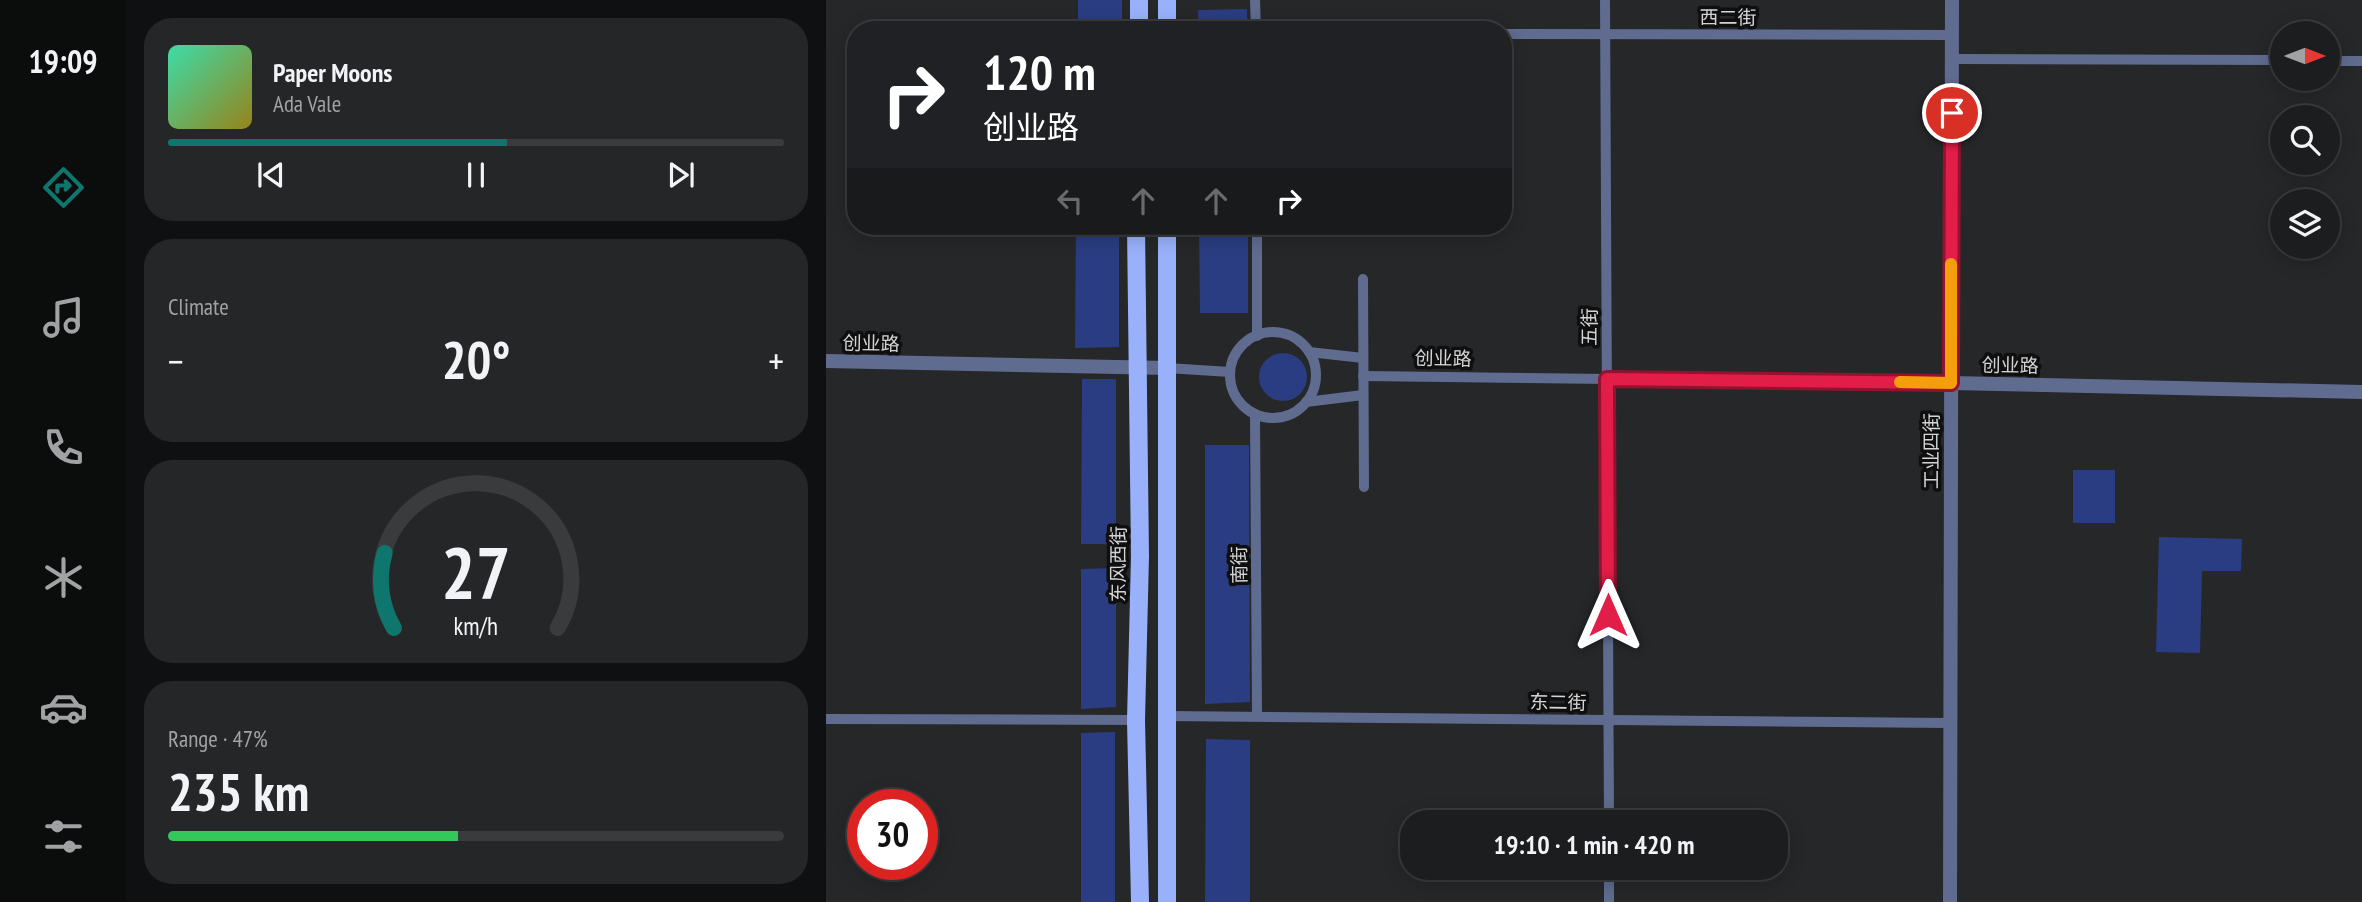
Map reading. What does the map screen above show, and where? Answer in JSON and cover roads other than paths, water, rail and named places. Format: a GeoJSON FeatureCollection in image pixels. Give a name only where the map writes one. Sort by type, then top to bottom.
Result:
{"type":"FeatureCollection","features":[{"type":"Feature","properties":{"kind":"main road"},"geometry":{"type":"LineString","coordinates":[[1139,0],[1139,21]]}},
{"type":"Feature","properties":{"kind":"main road"},"geometry":{"type":"LineString","coordinates":[[1167,0],[1167,21]]}},
{"type":"Feature","properties":{"kind":"main road","name":"东风西街"},"geometry":{"type":"LineString","coordinates":[[1136,235],[1140,556],[1136,720],[1140,902]]}},
{"type":"Feature","properties":{"kind":"main road"},"geometry":{"type":"LineString","coordinates":[[1167,235],[1167,902]]}},
{"type":"Feature","properties":{"kind":"street"},"geometry":{"type":"LineString","coordinates":[[1255,0],[1256,21]]}},
{"type":"Feature","properties":{"kind":"street","name":"五街"},"geometry":{"type":"LineString","coordinates":[[1605,0],[1609,810]]}},
{"type":"Feature","properties":{"kind":"street","name":"工业四街"},"geometry":{"type":"LineString","coordinates":[[1950,902],[1952,0]]}},
{"type":"Feature","properties":{"kind":"street","name":"西二街"},"geometry":{"type":"LineString","coordinates":[[1512,34],[1952,34]]}},
{"type":"Feature","properties":{"kind":"street"},"geometry":{"type":"LineString","coordinates":[[1952,59],[2270,60]]}},
{"type":"Feature","properties":{"kind":"street"},"geometry":{"type":"LineString","coordinates":[[2340,61],[2362,61]]}},
{"type":"Feature","properties":{"kind":"street"},"geometry":{"type":"LineString","coordinates":[[1256,235],[1257,336]]}},
{"type":"Feature","properties":{"kind":"street"},"geometry":{"type":"LineString","coordinates":[[1363,279],[1364,487]]}},
{"type":"Feature","properties":{"kind":"street"},"geometry":{"type":"LineString","coordinates":[[1276,332],[1289,335],[1309,352],[1315,365],[1316,380],[1312,394],[1291,415],[1277,418],[1255,414],[1248,411],[1238,400],[1232,387],[1230,372],[1234,358],[1241,347],[1257,336],[1276,332]]}},
{"type":"Feature","properties":{"kind":"street"},"geometry":{"type":"LineString","coordinates":[[1309,352],[1363,358]]}},
{"type":"Feature","properties":{"kind":"street","name":"创业路"},"geometry":{"type":"LineString","coordinates":[[826,361],[1167,368]]}},
{"type":"Feature","properties":{"kind":"street"},"geometry":{"type":"LineString","coordinates":[[1167,368],[1230,372]]}},
{"type":"Feature","properties":{"kind":"street","name":"创业路"},"geometry":{"type":"LineString","coordinates":[[1363,376],[1951,383],[2362,392]]}},
{"type":"Feature","properties":{"kind":"street"},"geometry":{"type":"LineString","coordinates":[[1306,402],[1363,395]]}},
{"type":"Feature","properties":{"kind":"street","name":"南街"},"geometry":{"type":"LineString","coordinates":[[1255,414],[1258,716]]}},
{"type":"Feature","properties":{"kind":"street","name":"东二街"},"geometry":{"type":"LineString","coordinates":[[1165,716],[1950,723]]}},
{"type":"Feature","properties":{"kind":"street"},"geometry":{"type":"LineString","coordinates":[[826,719],[1136,720]]}},
{"type":"Feature","properties":{"kind":"street"},"geometry":{"type":"LineString","coordinates":[[1609,880],[1609,902]]}}]}
